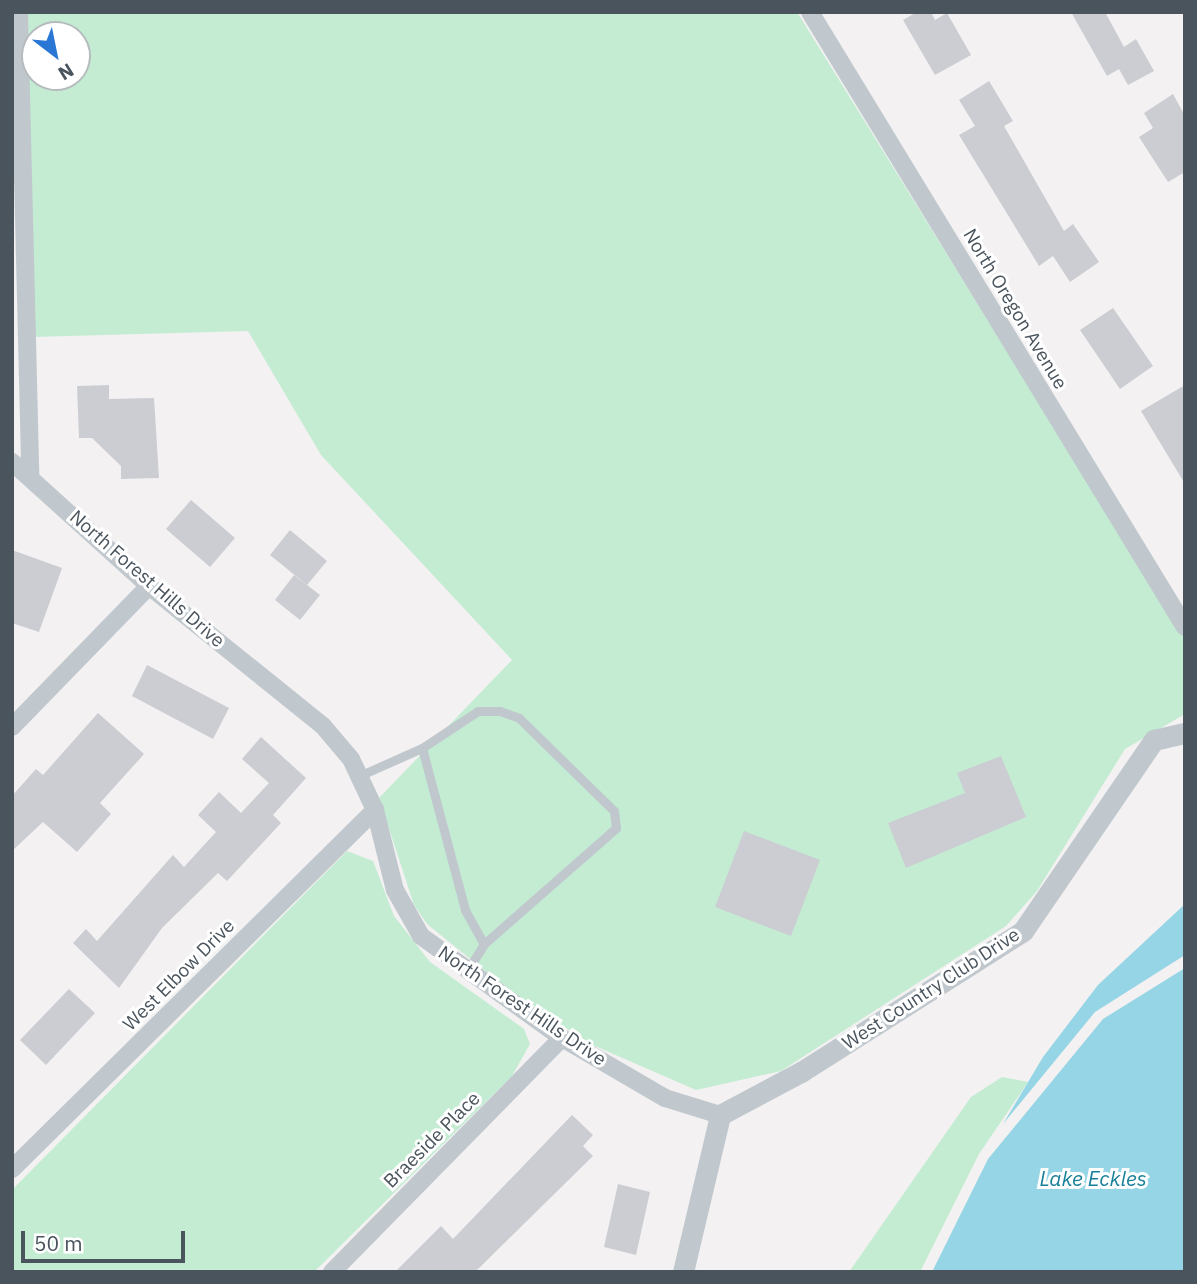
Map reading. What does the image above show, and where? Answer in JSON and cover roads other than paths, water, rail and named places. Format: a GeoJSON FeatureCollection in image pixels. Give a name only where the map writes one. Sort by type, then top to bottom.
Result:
{"type":"FeatureCollection","features":[{"type":"Feature","properties":{"kind":"street"},"geometry":{"type":"LineString","coordinates":[[19,12],[19,344],[30,477]]}},
{"type":"Feature","properties":{"kind":"street","name":"North Oregon Avenue"},"geometry":{"type":"LineString","coordinates":[[810,12],[1185,627]]}},
{"type":"Feature","properties":{"kind":"street","name":"North Forest Hills Drive"},"geometry":{"type":"LineString","coordinates":[[12,462],[149,586],[323,726],[359,776],[375,810],[395,890],[421,936],[466,973],[562,1038],[664,1098],[720,1115]]}},
{"type":"Feature","properties":{"kind":"street"},"geometry":{"type":"LineString","coordinates":[[12,727],[149,586]]}},
{"type":"Feature","properties":{"kind":"street","name":"West Country Club Drive"},"geometry":{"type":"LineString","coordinates":[[720,1115],[801,1072],[1023,931],[1154,740],[1185,733]]}},
{"type":"Feature","properties":{"kind":"street","name":"West Elbow Drive"},"geometry":{"type":"LineString","coordinates":[[12,1169],[375,810]]}},
{"type":"Feature","properties":{"kind":"street","name":"Braeside Place"},"geometry":{"type":"LineString","coordinates":[[332,1272],[562,1038]]}},
{"type":"Feature","properties":{"kind":"street"},"geometry":{"type":"LineString","coordinates":[[683,1272],[720,1115]]}},
{"type":"Feature","properties":{"kind":"lane"},"geometry":{"type":"LineString","coordinates":[[359,776],[422,748],[478,711],[500,711],[529,727],[614,811],[617,828],[484,944],[466,973]]}},
{"type":"Feature","properties":{"kind":"lane"},"geometry":{"type":"LineString","coordinates":[[422,748],[465,910],[484,944]]}},
{"type":"Feature","properties":{"kind":"water"},"geometry":{"type":"Polygon","coordinates":[[[1185,904],[1185,955],[1095,1012],[1003,1124],[1043,1057],[1098,985],[1185,904]]]}},
{"type":"Feature","properties":{"kind":"water","name":"Lake Eckles"},"geometry":{"type":"Polygon","coordinates":[[[1185,968],[1185,1272],[932,1272],[988,1159],[1103,1019],[1185,968]]]}}]}
